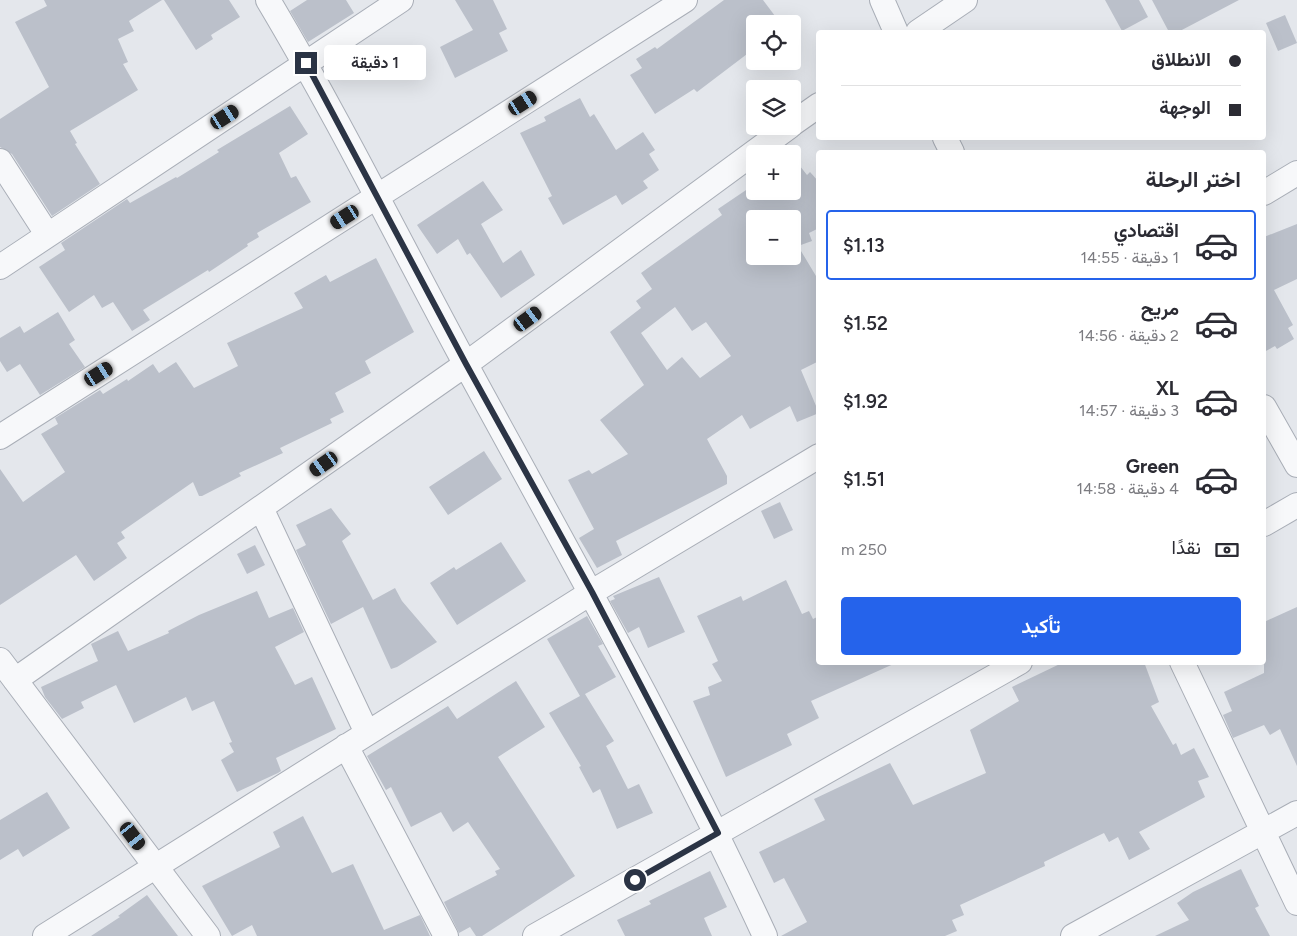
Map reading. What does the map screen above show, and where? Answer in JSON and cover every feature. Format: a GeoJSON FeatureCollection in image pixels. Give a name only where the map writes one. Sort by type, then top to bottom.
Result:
{"type":"FeatureCollection","features":[{"type":"Feature","properties":{"kind":"street"},"geometry":{"type":"LineString","coordinates":[[268,0],[306,63],[466,364],[592,592],[718,833],[765,936]]}},
{"type":"Feature","properties":{"kind":"street"},"geometry":{"type":"LineString","coordinates":[[0,267],[402,0]]}},
{"type":"Feature","properties":{"kind":"street"},"geometry":{"type":"LineString","coordinates":[[0,437],[685,0]]}},
{"type":"Feature","properties":{"kind":"street"},"geometry":{"type":"LineString","coordinates":[[882,0],[895,30]]}},
{"type":"Feature","properties":{"kind":"street"},"geometry":{"type":"LineString","coordinates":[[921,30],[965,0]]}},
{"type":"Feature","properties":{"kind":"street"},"geometry":{"type":"LineString","coordinates":[[801,118],[816,107]]}},
{"type":"Feature","properties":{"kind":"street"},"geometry":{"type":"LineString","coordinates":[[15,680],[466,364],[777,135]]}},
{"type":"Feature","properties":{"kind":"street"},"geometry":{"type":"LineString","coordinates":[[0,161],[47,234]]}},
{"type":"Feature","properties":{"kind":"street"},"geometry":{"type":"LineString","coordinates":[[1266,191],[1297,173]]}},
{"type":"Feature","properties":{"kind":"street"},"geometry":{"type":"LineString","coordinates":[[1266,410],[1297,465]]}},
{"type":"Feature","properties":{"kind":"street"},"geometry":{"type":"LineString","coordinates":[[45,936],[157,868],[346,746],[592,592],[816,458]]}},
{"type":"Feature","properties":{"kind":"street"},"geometry":{"type":"LineString","coordinates":[[1266,523],[1297,505]]}},
{"type":"Feature","properties":{"kind":"street"},"geometry":{"type":"LineString","coordinates":[[262,508],[367,733]]}},
{"type":"Feature","properties":{"kind":"street"},"geometry":{"type":"LineString","coordinates":[[0,660],[208,936]]}},
{"type":"Feature","properties":{"kind":"street"},"geometry":{"type":"LineString","coordinates":[[549,933],[718,833],[1015,665]]}},
{"type":"Feature","properties":{"kind":"street"},"geometry":{"type":"LineString","coordinates":[[1183,665],[1297,903]]}},
{"type":"Feature","properties":{"kind":"street"},"geometry":{"type":"LineString","coordinates":[[346,746],[446,936]]}},
{"type":"Feature","properties":{"kind":"street"},"geometry":{"type":"LineString","coordinates":[[1073,936],[1297,813]]}},
{"type":"Feature","properties":{"kind":"building"},"geometry":{"type":"Polygon","coordinates":[[[44,0],[162,0],[129,21],[134,31],[118,39],[128,62],[123,64],[138,90],[70,131],[77,143],[75,144],[100,184],[52,216],[12,154],[0,147],[0,119],[49,87],[15,22],[47,6],[44,0]]]}},
{"type":"Feature","properties":{"kind":"building"},"geometry":{"type":"Polygon","coordinates":[[[164,0],[229,0],[240,17],[211,35],[213,39],[196,50],[164,0]]]}},
{"type":"Feature","properties":{"kind":"building"},"geometry":{"type":"Polygon","coordinates":[[[307,0],[346,0],[354,13],[308,42],[290,11],[307,0]]]}},
{"type":"Feature","properties":{"kind":"building"},"geometry":{"type":"Polygon","coordinates":[[[455,0],[493,0],[507,29],[499,33],[508,51],[455,78],[440,47],[473,30],[455,0]]]}},
{"type":"Feature","properties":{"kind":"building"},"geometry":{"type":"Polygon","coordinates":[[[724,0],[763,0],[774,15],[746,15],[746,55],[697,92],[694,89],[655,114],[630,75],[642,68],[636,59],[655,47],[657,49],[724,0]]]}},
{"type":"Feature","properties":{"kind":"building"},"geometry":{"type":"Polygon","coordinates":[[[1105,0],[1139,0],[1148,17],[1121,30],[1105,0]]]}},
{"type":"Feature","properties":{"kind":"building"},"geometry":{"type":"Polygon","coordinates":[[[1152,0],[1239,0],[1182,30],[1168,30],[1152,0]]]}},
{"type":"Feature","properties":{"kind":"building"},"geometry":{"type":"Polygon","coordinates":[[[1285,15],[1297,43],[1278,51],[1266,23],[1285,15]]]}},
{"type":"Feature","properties":{"kind":"building"},"geometry":{"type":"Polygon","coordinates":[[[580,98],[590,117],[594,114],[616,150],[643,132],[655,150],[649,154],[659,170],[643,181],[648,188],[622,205],[616,195],[563,225],[548,198],[552,196],[520,133],[546,121],[544,117],[580,98]]]}},
{"type":"Feature","properties":{"kind":"building"},"geometry":{"type":"Polygon","coordinates":[[[290,106],[308,134],[279,153],[291,178],[296,176],[311,202],[257,233],[259,237],[247,244],[248,246],[209,272],[208,270],[143,310],[150,320],[132,331],[113,302],[102,308],[94,295],[69,312],[39,267],[65,250],[61,243],[127,199],[130,203],[177,178],[219,152],[217,150],[290,106]]]}},
{"type":"Feature","properties":{"kind":"building"},"geometry":{"type":"Polygon","coordinates":[[[801,167],[807,175],[810,172],[816,179],[816,230],[809,233],[812,241],[801,245],[801,210],[746,210],[746,265],[801,265],[801,251],[816,276],[816,362],[801,370],[816,406],[816,414],[797,422],[790,406],[750,429],[742,415],[707,439],[727,476],[727,484],[616,541],[622,555],[597,568],[579,538],[594,529],[568,480],[589,470],[592,474],[628,454],[600,420],[644,385],[610,332],[641,308],[636,301],[652,289],[641,273],[722,215],[718,209],[746,190],[746,200],[801,200],[801,167]],[[675,307],[641,333],[667,370],[682,357],[700,378],[731,356],[706,322],[692,331],[675,307]]]}},
{"type":"Feature","properties":{"kind":"building"},"geometry":{"type":"Polygon","coordinates":[[[483,181],[503,210],[481,224],[503,263],[521,250],[535,275],[501,298],[470,253],[467,255],[458,239],[437,254],[417,225],[483,181]]]}},
{"type":"Feature","properties":{"kind":"building"},"geometry":{"type":"Polygon","coordinates":[[[1297,224],[1297,279],[1274,290],[1293,325],[1288,328],[1294,339],[1277,349],[1275,346],[1266,351],[1266,236],[1297,224]]]}},
{"type":"Feature","properties":{"kind":"building"},"geometry":{"type":"Polygon","coordinates":[[[376,258],[414,332],[365,361],[371,373],[335,393],[344,412],[330,419],[332,423],[280,448],[283,453],[239,473],[241,476],[202,496],[199,496],[193,482],[121,532],[125,538],[117,543],[127,558],[94,581],[76,555],[0,605],[0,469],[23,502],[65,472],[41,434],[58,424],[55,418],[100,390],[103,394],[127,379],[128,381],[153,364],[159,373],[176,362],[194,388],[238,366],[227,343],[303,308],[294,293],[326,275],[330,282],[376,258]]]}},
{"type":"Feature","properties":{"kind":"building"},"geometry":{"type":"Polygon","coordinates":[[[58,312],[75,340],[69,344],[85,367],[40,395],[20,364],[7,372],[0,361],[0,338],[20,326],[24,333],[58,312]]]}},
{"type":"Feature","properties":{"kind":"building"},"geometry":{"type":"Polygon","coordinates":[[[484,451],[502,479],[448,515],[429,487],[484,451]]]}},
{"type":"Feature","properties":{"kind":"building"},"geometry":{"type":"Polygon","coordinates":[[[780,502],[793,530],[774,539],[761,511],[780,502]]]}},
{"type":"Feature","properties":{"kind":"building"},"geometry":{"type":"Polygon","coordinates":[[[331,508],[351,534],[342,541],[373,600],[395,588],[402,601],[437,642],[397,667],[391,669],[363,607],[331,624],[296,550],[306,545],[296,525],[331,508]]]}},
{"type":"Feature","properties":{"kind":"building"},"geometry":{"type":"Polygon","coordinates":[[[501,542],[526,581],[457,625],[430,583],[454,567],[456,570],[501,542]]]}},
{"type":"Feature","properties":{"kind":"building"},"geometry":{"type":"Polygon","coordinates":[[[255,545],[265,565],[247,574],[237,554],[255,545]]]}},
{"type":"Feature","properties":{"kind":"building"},"geometry":{"type":"Polygon","coordinates":[[[659,577],[685,632],[648,648],[639,627],[628,633],[610,601],[615,599],[613,596],[659,577]]]}},
{"type":"Feature","properties":{"kind":"building"},"geometry":{"type":"Polygon","coordinates":[[[786,580],[802,614],[809,611],[813,619],[816,618],[816,665],[891,665],[811,701],[819,718],[787,734],[792,745],[726,777],[693,701],[710,695],[708,687],[722,681],[712,664],[718,661],[697,616],[741,596],[743,601],[786,580]]]}},
{"type":"Feature","properties":{"kind":"building"},"geometry":{"type":"Polygon","coordinates":[[[257,591],[269,618],[293,608],[304,632],[275,647],[295,685],[312,677],[336,729],[276,758],[281,771],[278,773],[237,792],[221,760],[234,752],[229,743],[232,742],[214,701],[192,711],[186,697],[134,723],[116,685],[81,702],[84,708],[62,719],[45,697],[41,687],[98,661],[91,644],[118,631],[128,651],[169,633],[168,631],[199,615],[257,591]]]}},
{"type":"Feature","properties":{"kind":"building"},"geometry":{"type":"Polygon","coordinates":[[[1297,607],[1297,766],[1280,729],[1270,735],[1264,725],[1233,738],[1223,715],[1232,711],[1224,692],[1264,673],[1264,665],[1266,665],[1266,621],[1297,607]]]}},
{"type":"Feature","properties":{"kind":"building"},"geometry":{"type":"Polygon","coordinates":[[[587,616],[603,644],[598,646],[616,677],[585,694],[614,741],[606,746],[628,789],[639,784],[653,813],[617,829],[600,789],[593,793],[579,767],[581,766],[549,713],[580,696],[547,639],[587,616]]]}},
{"type":"Feature","properties":{"kind":"building"},"geometry":{"type":"Polygon","coordinates":[[[1058,665],[1145,665],[1159,702],[1151,706],[1173,745],[1176,743],[1181,755],[1194,748],[1209,777],[1198,781],[1205,797],[1139,832],[1150,849],[1129,860],[1118,837],[1109,842],[1104,833],[1044,862],[1045,866],[960,905],[964,915],[952,920],[957,931],[945,936],[781,936],[807,922],[784,878],[774,883],[759,852],[825,820],[814,799],[890,763],[913,805],[986,773],[970,730],[1019,701],[1012,687],[1058,665]]]}},
{"type":"Feature","properties":{"kind":"building"},"geometry":{"type":"Polygon","coordinates":[[[516,681],[545,727],[498,757],[575,876],[482,936],[476,936],[470,927],[459,933],[444,902],[497,875],[495,871],[500,869],[468,822],[453,832],[441,812],[411,827],[391,787],[386,790],[367,756],[448,706],[457,719],[516,681]]]}},
{"type":"Feature","properties":{"kind":"building"},"geometry":{"type":"Polygon","coordinates":[[[47,792],[70,828],[23,857],[18,849],[0,860],[0,820],[47,792]]]}},
{"type":"Feature","properties":{"kind":"building"},"geometry":{"type":"Polygon","coordinates":[[[303,816],[332,873],[353,864],[384,930],[420,915],[430,936],[257,936],[252,925],[232,936],[202,886],[280,847],[273,832],[303,816]]]}},
{"type":"Feature","properties":{"kind":"building"},"geometry":{"type":"Polygon","coordinates":[[[1241,869],[1259,906],[1255,908],[1270,936],[1155,936],[1189,920],[1177,903],[1193,892],[1241,869]]]}},
{"type":"Feature","properties":{"kind":"building"},"geometry":{"type":"Polygon","coordinates":[[[710,871],[727,907],[704,918],[712,936],[625,936],[617,920],[651,904],[649,901],[710,871]]]}},
{"type":"Feature","properties":{"kind":"building"},"geometry":{"type":"Polygon","coordinates":[[[147,895],[178,936],[91,936],[120,917],[118,916],[147,895]]]}},
{"type":"Feature","properties":{"kind":"route"},"geometry":{"type":"LineString","coordinates":[[306,63],[466,364],[592,592],[718,833],[635,880]]}}]}
